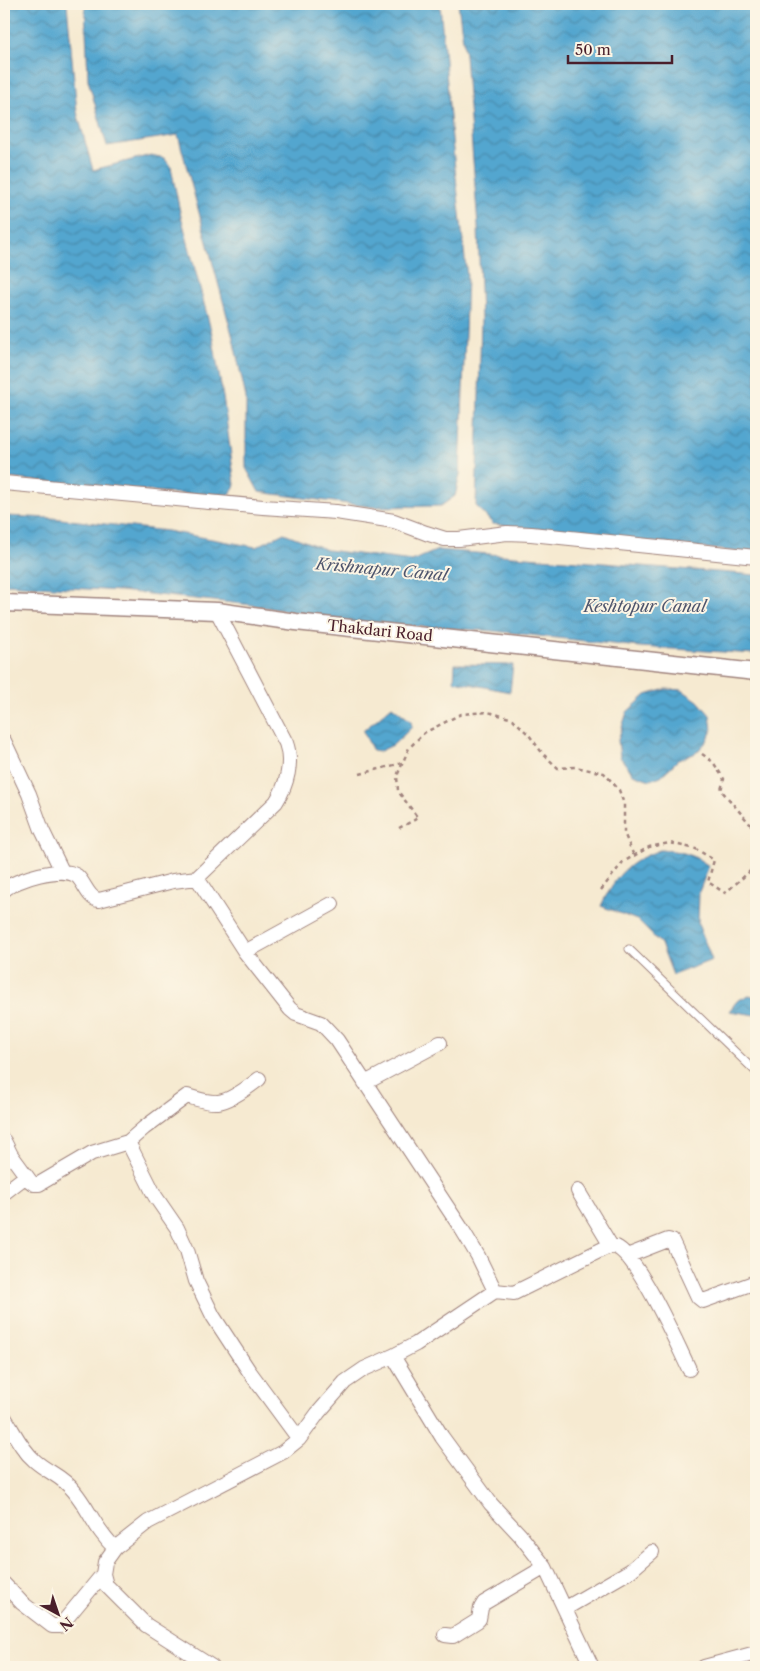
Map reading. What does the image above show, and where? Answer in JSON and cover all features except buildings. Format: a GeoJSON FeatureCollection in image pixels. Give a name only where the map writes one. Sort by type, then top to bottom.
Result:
{"type":"FeatureCollection","features":[{"type":"Feature","properties":{"kind":"street"},"geometry":{"type":"LineString","coordinates":[[4,482],[355,514],[394,521],[445,539],[506,533],[532,534],[756,557]]}},
{"type":"Feature","properties":{"kind":"street","name":"Thakdari Road"},"geometry":{"type":"LineString","coordinates":[[4,603],[217,611],[326,625],[756,672]]}},
{"type":"Feature","properties":{"kind":"street"},"geometry":{"type":"LineString","coordinates":[[4,890],[11,884],[26,878],[62,871],[75,874],[91,897],[96,900],[173,881],[197,878],[276,802],[283,792],[290,761],[286,743],[217,611]]}},
{"type":"Feature","properties":{"kind":"street"},"geometry":{"type":"LineString","coordinates":[[4,740],[25,785],[42,830],[62,871]]}},
{"type":"Feature","properties":{"kind":"street"},"geometry":{"type":"LineString","coordinates":[[197,878],[245,952],[290,1009],[296,1014],[325,1026],[344,1050],[463,1231],[495,1291]]}},
{"type":"Feature","properties":{"kind":"street"},"geometry":{"type":"LineString","coordinates":[[245,952],[332,904]]}},
{"type":"Feature","properties":{"kind":"street"},"geometry":{"type":"LineString","coordinates":[[365,1083],[440,1043]]}},
{"type":"Feature","properties":{"kind":"street"},"geometry":{"type":"LineString","coordinates":[[4,1141],[11,1155],[26,1176],[34,1184],[39,1184],[92,1154],[128,1142],[139,1131],[188,1096],[207,1102],[220,1102],[244,1090],[259,1079]]}},
{"type":"Feature","properties":{"kind":"street"},"geometry":{"type":"LineString","coordinates":[[128,1142],[155,1196],[177,1228],[187,1250],[196,1281],[213,1316],[249,1371],[299,1439]]}},
{"type":"Feature","properties":{"kind":"street"},"geometry":{"type":"LineString","coordinates":[[4,1193],[26,1176]]}},
{"type":"Feature","properties":{"kind":"street"},"geometry":{"type":"LineString","coordinates":[[578,1192],[611,1246]]}},
{"type":"Feature","properties":{"kind":"street"},"geometry":{"type":"LineString","coordinates":[[627,1256],[672,1240],[698,1297],[703,1301],[756,1282]]}},
{"type":"Feature","properties":{"kind":"street"},"geometry":{"type":"LineString","coordinates":[[212,1667],[146,1625],[106,1585],[103,1574],[105,1562],[115,1548],[148,1522],[283,1452],[299,1439],[345,1382],[364,1370],[416,1344],[495,1291],[514,1293],[611,1246],[617,1247],[627,1256],[647,1286],[665,1318],[688,1369]]}},
{"type":"Feature","properties":{"kind":"street"},"geometry":{"type":"LineString","coordinates":[[394,1356],[447,1444],[491,1504],[520,1535],[545,1567],[566,1608],[592,1667]]}},
{"type":"Feature","properties":{"kind":"street"},"geometry":{"type":"LineString","coordinates":[[4,1417],[27,1454],[36,1462],[60,1476],[73,1489],[106,1540],[115,1548]]}},
{"type":"Feature","properties":{"kind":"street"},"geometry":{"type":"LineString","coordinates":[[566,1608],[630,1571],[652,1552]]}},
{"type":"Feature","properties":{"kind":"street"},"geometry":{"type":"LineString","coordinates":[[445,1635],[453,1636],[479,1619],[484,1603],[545,1567]]}},
{"type":"Feature","properties":{"kind":"street"},"geometry":{"type":"LineString","coordinates":[[4,1584],[22,1603],[56,1627],[60,1626],[103,1574]]}},
{"type":"Feature","properties":{"kind":"street"},"geometry":{"type":"LineString","coordinates":[[704,1667],[756,1652]]}},
{"type":"Feature","properties":{"kind":"lane"},"geometry":{"type":"LineString","coordinates":[[630,949],[756,1072]]}},
{"type":"Feature","properties":{"kind":"path"},"geometry":{"type":"LineString","coordinates":[[400,828],[418,818],[398,791],[397,776],[409,748],[424,733],[461,714],[488,712],[513,719],[530,735],[543,754],[558,768],[575,767],[604,773],[619,790],[624,804],[624,833],[634,856]]}},
{"type":"Feature","properties":{"kind":"path"},"geometry":{"type":"LineString","coordinates":[[702,754],[713,762],[724,779],[721,790],[756,831]]}},
{"type":"Feature","properties":{"kind":"path"},"geometry":{"type":"LineString","coordinates":[[360,774],[402,763]]}},
{"type":"Feature","properties":{"kind":"path"},"geometry":{"type":"LineString","coordinates":[[601,890],[623,862],[649,847],[670,842],[696,849],[714,860],[708,882],[724,893],[756,866]]}},
{"type":"Feature","properties":{"kind":"water"},"geometry":{"type":"Polygon","coordinates":[[[4,4],[67,4],[77,112],[93,170],[151,155],[164,158],[171,167],[180,212],[212,334],[224,403],[235,485],[228,498],[4,478],[4,4]]]}},
{"type":"Feature","properties":{"kind":"water"},"geometry":{"type":"Polygon","coordinates":[[[85,4],[440,4],[467,277],[460,475],[455,496],[441,506],[372,507],[259,492],[246,468],[246,398],[233,338],[178,135],[107,146],[88,80],[85,4]]]}},
{"type":"Feature","properties":{"kind":"water"},"geometry":{"type":"Polygon","coordinates":[[[458,4],[756,4],[756,554],[493,524],[476,506],[481,320],[478,226],[465,55],[458,4]]]}},
{"type":"Feature","properties":{"kind":"water","name":"Keshtopur Canal"},"geometry":{"type":"Polygon","coordinates":[[[4,516],[52,518],[167,531],[256,547],[284,533],[327,550],[412,561],[438,550],[756,575],[756,654],[640,647],[493,631],[348,622],[252,605],[120,591],[4,584],[4,516]]]}},
{"type":"Feature","properties":{"kind":"water"},"geometry":{"type":"Polygon","coordinates":[[[455,664],[513,665],[510,692],[454,681],[455,664]]]}},
{"type":"Feature","properties":{"kind":"water"},"geometry":{"type":"Polygon","coordinates":[[[666,689],[682,690],[698,701],[710,715],[712,730],[707,741],[696,753],[678,760],[661,776],[650,780],[633,774],[620,757],[618,740],[627,712],[646,695],[666,689]]]}},
{"type":"Feature","properties":{"kind":"water"},"geometry":{"type":"Polygon","coordinates":[[[392,706],[411,721],[412,727],[393,745],[378,752],[373,751],[363,731],[392,706]]]}},
{"type":"Feature","properties":{"kind":"water"},"geometry":{"type":"Polygon","coordinates":[[[660,850],[686,854],[697,858],[709,866],[699,892],[698,924],[712,960],[673,975],[661,944],[637,920],[601,906],[612,886],[624,871],[639,859],[660,850]]]}},
{"type":"Feature","properties":{"kind":"water"},"geometry":{"type":"Polygon","coordinates":[[[749,995],[756,997],[756,1015],[729,1011],[737,1001],[749,995]]]}},
{"type":"Feature","properties":{"kind":"water label","name":"Krishnapur Canal"},"geometry":{"type":"Point","coordinates":[382,569]}}]}
